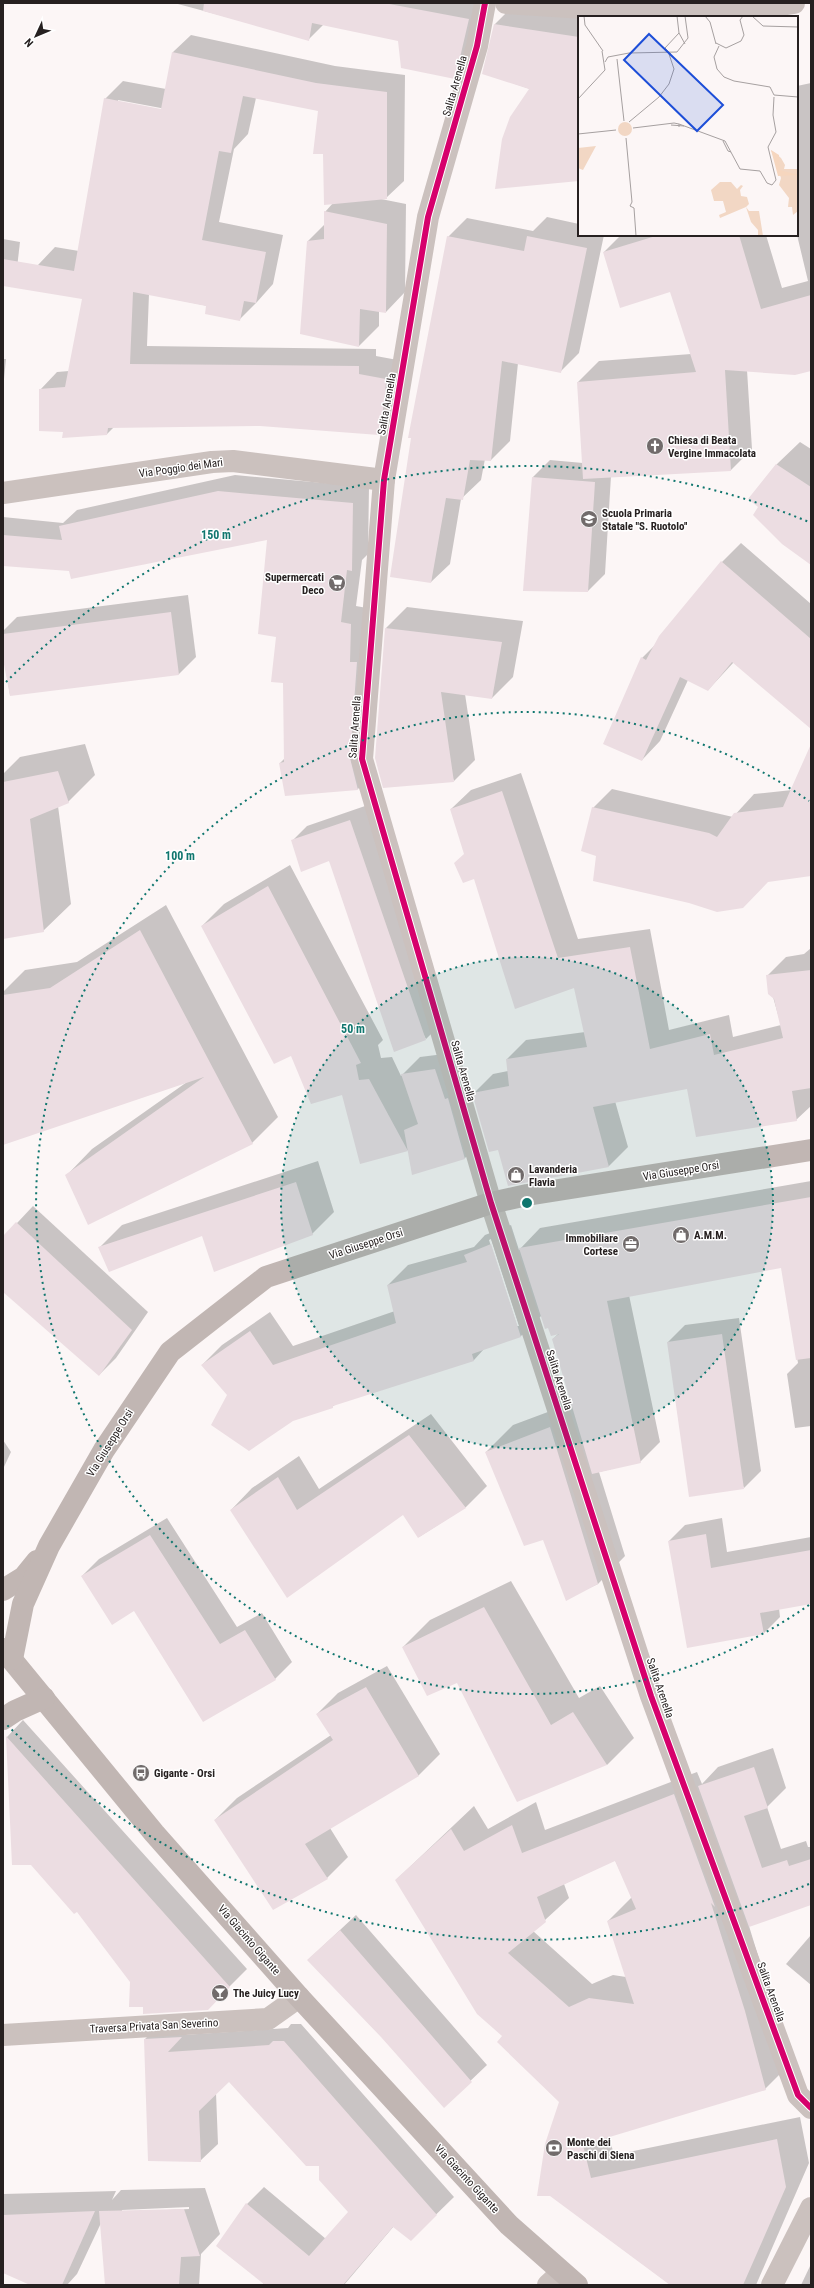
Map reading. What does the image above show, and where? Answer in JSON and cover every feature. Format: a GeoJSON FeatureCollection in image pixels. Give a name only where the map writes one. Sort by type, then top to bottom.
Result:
{"type":"FeatureCollection","features":[{"type":"Feature","properties":{"kind":"main road","name":"Via Giuseppe Orsi"},"geometry":{"type":"LineString","coordinates":[[7,1654],[23,1604],[49,1546],[104,1450],[170,1352],[266,1277],[491,1203],[527,1195],[811,1150]]}},
{"type":"Feature","properties":{"kind":"main road","name":"Via Giuseppe Orsi"},"geometry":{"type":"LineString","coordinates":[[3,1590],[24,1577],[49,1546]]}},
{"type":"Feature","properties":{"kind":"main road","name":"Via Giacinto Gigante"},"geometry":{"type":"LineString","coordinates":[[7,1654],[154,1833],[299,1997],[562,2281]]}},
{"type":"Feature","properties":{"kind":"main road"},"geometry":{"type":"LineString","coordinates":[[3,1719],[15,1711],[44,1698]]}},
{"type":"Feature","properties":{"kind":"street","name":"Salita Arenella"},"geometry":{"type":"LineString","coordinates":[[485,3],[477,46],[428,217],[384,480],[362,759],[491,1203],[651,1696],[798,2095],[811,2108]]}},
{"type":"Feature","properties":{"kind":"street"},"geometry":{"type":"LineString","coordinates":[[506,3],[648,12],[742,11],[794,3]]}},
{"type":"Feature","properties":{"kind":"street","name":"Via Poggio dei Mari"},"geometry":{"type":"LineString","coordinates":[[3,493],[212,462],[233,461],[384,480]]}},
{"type":"Feature","properties":{"kind":"street","name":"Traversa Privata San Severino"},"geometry":{"type":"LineString","coordinates":[[3,2035],[268,2018],[299,1997]]}},
{"type":"Feature","properties":{"kind":"street"},"geometry":{"type":"LineString","coordinates":[[772,2285],[811,2208]]}},
{"type":"Feature","properties":{"kind":"building"},"geometry":{"type":"Polygon","coordinates":[[[204,3],[384,3],[469,19],[455,79],[401,68],[398,41],[312,23],[309,41],[203,11],[204,3]]]}},
{"type":"Feature","properties":{"kind":"building"},"geometry":{"type":"Polygon","coordinates":[[[494,24],[578,37],[578,181],[495,189],[502,139],[510,117],[529,89],[482,74],[494,24]]]}},
{"type":"Feature","properties":{"kind":"building"},"geometry":{"type":"Polygon","coordinates":[[[172,52],[316,83],[387,92],[387,199],[324,205],[323,154],[313,154],[318,111],[243,96],[231,153],[219,151],[202,240],[266,252],[256,303],[244,301],[240,321],[205,314],[206,306],[133,292],[130,364],[359,366],[359,374],[386,379],[379,435],[260,426],[108,428],[107,435],[62,438],[63,432],[39,431],[39,389],[65,387],[82,299],[3,286],[3,259],[74,271],[104,98],[161,109],[172,52]]]}},
{"type":"Feature","properties":{"kind":"building"},"geometry":{"type":"Polygon","coordinates":[[[324,211],[387,224],[386,313],[360,309],[359,347],[300,334],[307,241],[324,239],[324,211]]]}},
{"type":"Feature","properties":{"kind":"building"},"geometry":{"type":"Polygon","coordinates":[[[447,236],[524,251],[527,236],[587,248],[561,373],[502,361],[491,461],[470,460],[463,500],[446,498],[431,583],[390,577],[411,438],[408,438],[447,236]]]}},
{"type":"Feature","properties":{"kind":"building"},"geometry":{"type":"Polygon","coordinates":[[[656,236],[739,236],[761,309],[811,295],[811,371],[795,375],[725,370],[731,471],[583,479],[577,382],[696,372],[670,292],[620,308],[603,252],[656,236]]]}},
{"type":"Feature","properties":{"kind":"building"},"geometry":{"type":"Polygon","coordinates":[[[776,464],[811,487],[811,565],[782,544],[753,515],[758,507],[748,499],[776,464]]]}},
{"type":"Feature","properties":{"kind":"building"},"geometry":{"type":"Polygon","coordinates":[[[532,477],[595,482],[588,592],[523,591],[532,477]]]}},
{"type":"Feature","properties":{"kind":"building"},"geometry":{"type":"Polygon","coordinates":[[[218,491],[353,503],[352,571],[347,570],[341,622],[351,624],[350,662],[357,662],[350,758],[358,790],[285,796],[279,763],[284,762],[283,683],[271,682],[276,637],[258,634],[267,540],[71,579],[69,571],[3,566],[3,535],[62,540],[59,526],[218,491]]]}},
{"type":"Feature","properties":{"kind":"building"},"geometry":{"type":"Polygon","coordinates":[[[721,561],[811,639],[811,729],[732,662],[708,691],[680,677],[642,761],[603,744],[641,657],[646,660],[659,636],[721,561]]]}},
{"type":"Feature","properties":{"kind":"building"},"geometry":{"type":"Polygon","coordinates":[[[171,612],[179,675],[10,696],[3,659],[3,634],[171,612]]]}},
{"type":"Feature","properties":{"kind":"building"},"geometry":{"type":"Polygon","coordinates":[[[385,628],[502,642],[492,699],[441,692],[454,782],[383,788],[375,758],[385,628]]]}},
{"type":"Feature","properties":{"kind":"building"},"geometry":{"type":"Polygon","coordinates":[[[811,744],[811,876],[768,882],[743,908],[717,912],[689,903],[593,881],[596,856],[581,851],[592,807],[709,833],[717,837],[734,813],[783,807],[811,744]]]}},
{"type":"Feature","properties":{"kind":"building"},"geometry":{"type":"Polygon","coordinates":[[[58,771],[69,803],[30,819],[44,932],[3,939],[3,782],[58,771]]]}},
{"type":"Feature","properties":{"kind":"building"},"geometry":{"type":"Polygon","coordinates":[[[502,791],[558,958],[630,947],[650,1049],[710,1034],[714,1055],[783,1038],[774,999],[768,994],[766,975],[811,970],[811,1088],[792,1091],[797,1121],[696,1137],[687,1089],[593,1107],[609,1167],[508,1186],[498,1150],[489,1152],[472,1093],[509,1086],[506,1059],[587,1047],[574,988],[515,1009],[474,879],[463,883],[454,863],[464,854],[450,809],[502,791]]]}},
{"type":"Feature","properties":{"kind":"building"},"geometry":{"type":"Polygon","coordinates":[[[350,820],[426,1040],[394,1052],[329,861],[301,872],[291,840],[350,820]]]}},
{"type":"Feature","properties":{"kind":"building"},"geometry":{"type":"Polygon","coordinates":[[[268,886],[361,1063],[356,1065],[359,1080],[369,1079],[408,1151],[360,1164],[342,1095],[311,1104],[291,1056],[274,1064],[201,926],[268,886]]]}},
{"type":"Feature","properties":{"kind":"building"},"geometry":{"type":"Polygon","coordinates":[[[140,930],[253,1144],[88,1225],[65,1175],[204,1077],[3,1145],[3,995],[50,988],[140,930]]]}},
{"type":"Feature","properties":{"kind":"building"},"geometry":{"type":"Polygon","coordinates":[[[435,1069],[445,1099],[448,1098],[465,1159],[412,1175],[404,1130],[418,1124],[401,1074],[435,1069]]]}},
{"type":"Feature","properties":{"kind":"building"},"geometry":{"type":"Polygon","coordinates":[[[296,1182],[313,1235],[214,1272],[202,1236],[109,1272],[98,1247],[296,1182]]]}},
{"type":"Feature","properties":{"kind":"building"},"geometry":{"type":"Polygon","coordinates":[[[811,1197],[811,1358],[796,1360],[781,1268],[607,1301],[641,1463],[592,1474],[552,1339],[559,1334],[551,1336],[548,1328],[545,1329],[519,1248],[811,1197]]]}},
{"type":"Feature","properties":{"kind":"building"},"geometry":{"type":"Polygon","coordinates":[[[16,1222],[132,1330],[99,1376],[3,1292],[3,1236],[16,1222]]]}},
{"type":"Feature","properties":{"kind":"building"},"geometry":{"type":"Polygon","coordinates":[[[491,1244],[521,1337],[472,1354],[474,1361],[333,1406],[333,1408],[293,1421],[249,1451],[211,1425],[227,1395],[201,1365],[250,1331],[273,1365],[396,1323],[387,1285],[467,1262],[464,1255],[491,1244]]]}},
{"type":"Feature","properties":{"kind":"building"},"geometry":{"type":"Polygon","coordinates":[[[722,1334],[744,1489],[689,1497],[667,1342],[722,1334]]]}},
{"type":"Feature","properties":{"kind":"building"},"geometry":{"type":"Polygon","coordinates":[[[550,1427],[598,1584],[566,1601],[543,1540],[524,1546],[485,1452],[550,1427]]]}},
{"type":"Feature","properties":{"kind":"building"},"geometry":{"type":"Polygon","coordinates":[[[409,1435],[466,1508],[418,1538],[403,1515],[287,1598],[230,1510],[278,1477],[297,1510],[409,1435]]]}},
{"type":"Feature","properties":{"kind":"building"},"geometry":{"type":"Polygon","coordinates":[[[706,1534],[711,1568],[811,1550],[811,1604],[760,1613],[764,1634],[687,1648],[668,1541],[706,1534]]]}},
{"type":"Feature","properties":{"kind":"building"},"geometry":{"type":"Polygon","coordinates":[[[150,1535],[220,1644],[245,1630],[276,1680],[203,1722],[134,1611],[112,1625],[81,1576],[150,1535]]]}},
{"type":"Feature","properties":{"kind":"building"},"geometry":{"type":"Polygon","coordinates":[[[484,1607],[551,1725],[573,1712],[607,1765],[517,1802],[457,1683],[427,1696],[402,1647],[484,1607]]]}},
{"type":"Feature","properties":{"kind":"building"},"geometry":{"type":"Polygon","coordinates":[[[366,1687],[419,1776],[305,1844],[328,1879],[273,1910],[214,1820],[333,1740],[316,1714],[366,1687]]]}},
{"type":"Feature","properties":{"kind":"building"},"geometry":{"type":"Polygon","coordinates":[[[6,1736],[230,1987],[208,2010],[143,2014],[143,2007],[129,2007],[130,1982],[77,1912],[74,1914],[31,1865],[12,1865],[6,1736]]]}},
{"type":"Feature","properties":{"kind":"building"},"geometry":{"type":"Polygon","coordinates":[[[754,1767],[768,1808],[744,1816],[762,1868],[787,1860],[789,1866],[811,1859],[811,1905],[749,1927],[698,1786],[754,1767]]]}},
{"type":"Feature","properties":{"kind":"building"},"geometry":{"type":"Polygon","coordinates":[[[674,1794],[715,1907],[711,1903],[745,2011],[766,2090],[583,2145],[591,2178],[777,2139],[786,2187],[743,2285],[670,2285],[550,2196],[537,2196],[545,2144],[559,2102],[497,2042],[502,2036],[477,2014],[395,1880],[451,1829],[464,1851],[512,1825],[522,1853],[674,1794]],[[615,1861],[537,1897],[546,1922],[508,1953],[569,2007],[589,1998],[634,2004],[607,1921],[636,1909],[615,1861]]]}},
{"type":"Feature","properties":{"kind":"building"},"geometry":{"type":"Polygon","coordinates":[[[340,1930],[472,2082],[444,2108],[381,2037],[307,1960],[340,1930]]]}},
{"type":"Feature","properties":{"kind":"building"},"geometry":{"type":"Polygon","coordinates":[[[182,2037],[168,2052],[269,2045],[273,2041],[284,2041],[437,2215],[411,2241],[393,2227],[343,2285],[265,2285],[216,2246],[246,2203],[309,2256],[348,2212],[319,2180],[319,2166],[306,2166],[229,2082],[199,2111],[201,2162],[148,2161],[144,2039],[182,2037]]]}},
{"type":"Feature","properties":{"kind":"building"},"geometry":{"type":"Polygon","coordinates":[[[184,2209],[200,2256],[181,2257],[179,2285],[105,2285],[99,2211],[184,2209]]]}},
{"type":"Feature","properties":{"kind":"building"},"geometry":{"type":"Polygon","coordinates":[[[95,2211],[62,2285],[30,2285],[3,2273],[3,2215],[95,2211]]]}},
{"type":"Feature","properties":{"kind":"cycle path"},"geometry":{"type":"LineString","coordinates":[[485,3],[477,46],[428,217],[384,480],[362,759],[491,1203],[651,1696],[798,2095],[811,2108]]}},
{"type":"Feature","properties":{"kind":"place","name":"Chiesa di Beata Vergine Immacolata"},"geometry":{"type":"Point","coordinates":[655,446]}},
{"type":"Feature","properties":{"kind":"place","name":"Scuola Primaria Statale ''S. Ruotolo''"},"geometry":{"type":"Point","coordinates":[589,519]}},
{"type":"Feature","properties":{"kind":"place","name":"Supermercati Deco"},"geometry":{"type":"Point","coordinates":[337,583]}},
{"type":"Feature","properties":{"kind":"place","name":"Lavanderia Flavia"},"geometry":{"type":"Point","coordinates":[516,1175]}},
{"type":"Feature","properties":{"kind":"place","name":"A.M.M."},"geometry":{"type":"Point","coordinates":[681,1235]}},
{"type":"Feature","properties":{"kind":"place","name":"Immobiliare Cortese"},"geometry":{"type":"Point","coordinates":[631,1244]}},
{"type":"Feature","properties":{"kind":"place","name":"Gigante - Orsi"},"geometry":{"type":"Point","coordinates":[141,1773]}},
{"type":"Feature","properties":{"kind":"place","name":"The Juicy Lucy"},"geometry":{"type":"Point","coordinates":[220,1993]}},
{"type":"Feature","properties":{"kind":"place","name":"Monte dei Paschi di Siena"},"geometry":{"type":"Point","coordinates":[554,2148]}}]}
